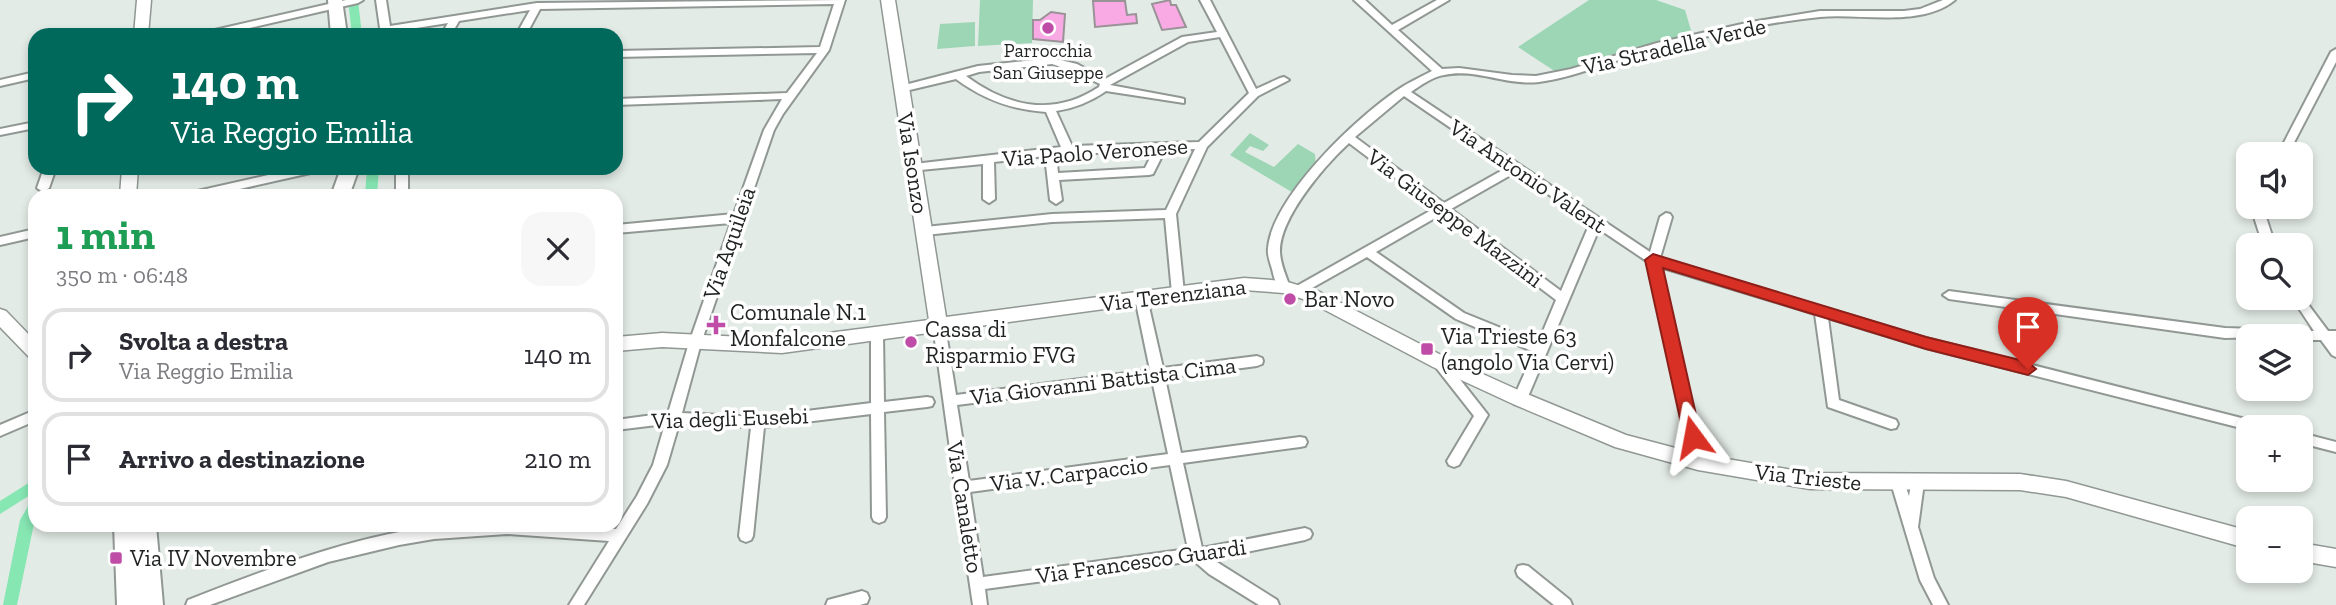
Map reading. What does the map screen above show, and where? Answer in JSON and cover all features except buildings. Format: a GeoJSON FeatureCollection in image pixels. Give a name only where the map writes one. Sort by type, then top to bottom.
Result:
{"type":"FeatureCollection","features":[{"type":"Feature","properties":{"kind":"main road"},"geometry":{"type":"LineString","coordinates":[[340,28],[344,2]]}},
{"type":"Feature","properties":{"kind":"main road"},"geometry":{"type":"LineString","coordinates":[[125,532],[130,605]]}},
{"type":"Feature","properties":{"kind":"main road"},"geometry":{"type":"LineString","coordinates":[[146,532],[151,605]]}},
{"type":"Feature","properties":{"kind":"street"},"geometry":{"type":"LineString","coordinates":[[142,28],[144,0]]}},
{"type":"Feature","properties":{"kind":"street"},"geometry":{"type":"LineString","coordinates":[[381,0],[385,28]]}},
{"type":"Feature","properties":{"kind":"street","name":"Via Isonzo"},"geometry":{"type":"LineString","coordinates":[[888,0],[939,326]]}},
{"type":"Feature","properties":{"kind":"street"},"geometry":{"type":"LineString","coordinates":[[1205,0],[1254,94]]}},
{"type":"Feature","properties":{"kind":"street"},"geometry":{"type":"LineString","coordinates":[[1359,0],[1439,72],[1403,91],[1377,109],[1348,137],[1299,195],[1276,233],[1273,250],[1298,290],[1369,253],[1515,168]]}},
{"type":"Feature","properties":{"kind":"street"},"geometry":{"type":"LineString","coordinates":[[1392,29],[1444,0]]}},
{"type":"Feature","properties":{"kind":"street","name":"Via Stradella Verde"},"geometry":{"type":"LineString","coordinates":[[1439,72],[1537,79],[1720,32],[1822,14],[1918,12],[1950,0]]}},
{"type":"Feature","properties":{"kind":"street"},"geometry":{"type":"LineString","coordinates":[[407,28],[537,6],[840,1]]}},
{"type":"Feature","properties":{"kind":"street","name":"Via Aquileia"},"geometry":{"type":"LineString","coordinates":[[623,530],[660,465],[695,342],[769,130],[824,50],[840,1]]}},
{"type":"Feature","properties":{"kind":"street"},"geometry":{"type":"LineString","coordinates":[[235,28],[344,2]]}},
{"type":"Feature","properties":{"kind":"street"},"geometry":{"type":"LineString","coordinates":[[525,28],[537,6]]}},
{"type":"Feature","properties":{"kind":"street"},"geometry":{"type":"LineString","coordinates":[[450,28],[455,19]]}},
{"type":"Feature","properties":{"kind":"street"},"geometry":{"type":"LineString","coordinates":[[958,75],[971,86],[1016,105],[1050,110],[1073,107],[1090,100],[1105,85],[1185,39],[1223,34]]}},
{"type":"Feature","properties":{"kind":"street"},"geometry":{"type":"LineString","coordinates":[[623,54],[824,50]]}},
{"type":"Feature","properties":{"kind":"street"},"geometry":{"type":"LineString","coordinates":[[2289,142],[2336,52]]}},
{"type":"Feature","properties":{"kind":"street"},"geometry":{"type":"LineString","coordinates":[[900,83],[944,78],[978,69],[1052,61],[1067,63],[1105,85],[1180,102]]}},
{"type":"Feature","properties":{"kind":"street"},"geometry":{"type":"LineString","coordinates":[[2323,74],[2336,78]]}},
{"type":"Feature","properties":{"kind":"street"},"geometry":{"type":"LineString","coordinates":[[0,83],[28,77]]}},
{"type":"Feature","properties":{"kind":"street"},"geometry":{"type":"LineString","coordinates":[[1178,293],[1170,214],[1202,145],[1254,94],[1284,80]]}},
{"type":"Feature","properties":{"kind":"street","name":"Via Antonio Valent"},"geometry":{"type":"LineString","coordinates":[[1403,91],[1653,260],[1926,343],[2236,422]]}},
{"type":"Feature","properties":{"kind":"street"},"geometry":{"type":"LineString","coordinates":[[623,102],[790,96]]}},
{"type":"Feature","properties":{"kind":"street"},"geometry":{"type":"LineString","coordinates":[[1050,110],[1068,150]]}},
{"type":"Feature","properties":{"kind":"street"},"geometry":{"type":"LineString","coordinates":[[0,132],[28,126]]}},
{"type":"Feature","properties":{"kind":"street","name":"Via Giuseppe Mazzini"},"geometry":{"type":"LineString","coordinates":[[1348,137],[1563,299]]}},
{"type":"Feature","properties":{"kind":"street"},"geometry":{"type":"LineString","coordinates":[[1053,177],[1149,171],[1162,145]]}},
{"type":"Feature","properties":{"kind":"street","name":"Via Paolo Veronese"},"geometry":{"type":"LineString","coordinates":[[914,168],[1068,150],[1202,145]]}},
{"type":"Feature","properties":{"kind":"street"},"geometry":{"type":"LineString","coordinates":[[1050,152],[1056,200]]}},
{"type":"Feature","properties":{"kind":"street","name":"Via Paolo Veronese"},"geometry":{"type":"LineString","coordinates":[[988,159],[989,199]]}},
{"type":"Feature","properties":{"kind":"street"},"geometry":{"type":"LineString","coordinates":[[43,188],[48,175]]}},
{"type":"Feature","properties":{"kind":"street"},"geometry":{"type":"LineString","coordinates":[[224,189],[285,175]]}},
{"type":"Feature","properties":{"kind":"street"},"geometry":{"type":"LineString","coordinates":[[925,231],[1052,218],[1170,214]]}},
{"type":"Feature","properties":{"kind":"street"},"geometry":{"type":"LineString","coordinates":[[1666,217],[1653,260],[1698,462]]}},
{"type":"Feature","properties":{"kind":"street"},"geometry":{"type":"LineString","coordinates":[[623,228],[738,218]]}},
{"type":"Feature","properties":{"kind":"street"},"geometry":{"type":"LineString","coordinates":[[1520,399],[1597,223]]}},
{"type":"Feature","properties":{"kind":"street"},"geometry":{"type":"LineString","coordinates":[[0,241],[28,235]]}},
{"type":"Feature","properties":{"kind":"street"},"geometry":{"type":"LineString","coordinates":[[1369,253],[1460,316],[1541,350]]}},
{"type":"Feature","properties":{"kind":"street","name":"Via Terenziana"},"geometry":{"type":"LineString","coordinates":[[623,343],[662,340],[782,346],[1244,284],[1298,290]]}},
{"type":"Feature","properties":{"kind":"street","name":"Via Trieste"},"geometry":{"type":"LineString","coordinates":[[1298,290],[1439,362],[1520,399],[1622,442],[1698,462],[1811,481],[2020,482],[2066,489],[2236,536]]}},
{"type":"Feature","properties":{"kind":"street"},"geometry":{"type":"LineString","coordinates":[[1949,295],[2225,333],[2330,335]]}},
{"type":"Feature","properties":{"kind":"street"},"geometry":{"type":"LineString","coordinates":[[1141,298],[1196,554],[1214,569],[1272,605]]}},
{"type":"Feature","properties":{"kind":"street"},"geometry":{"type":"LineString","coordinates":[[2308,310],[2330,335],[2336,352]]}},
{"type":"Feature","properties":{"kind":"street"},"geometry":{"type":"LineString","coordinates":[[1821,311],[1833,403],[1891,424]]}},
{"type":"Feature","properties":{"kind":"street"},"geometry":{"type":"LineString","coordinates":[[0,316],[28,345]]}},
{"type":"Feature","properties":{"kind":"street","name":"Via Canaletto"},"geometry":{"type":"LineString","coordinates":[[939,326],[980,605]]}},
{"type":"Feature","properties":{"kind":"street"},"geometry":{"type":"LineString","coordinates":[[877,334],[879,517]]}},
{"type":"Feature","properties":{"kind":"street","name":"Via Giovanni Battista Cima"},"geometry":{"type":"LineString","coordinates":[[949,401],[1257,361]]}},
{"type":"Feature","properties":{"kind":"street"},"geometry":{"type":"LineString","coordinates":[[1439,362],[1481,415],[1454,461]]}},
{"type":"Feature","properties":{"kind":"street","name":"Via degli Eusebi"},"geometry":{"type":"LineString","coordinates":[[623,424],[673,418],[758,422],[927,402]]}},
{"type":"Feature","properties":{"kind":"street"},"geometry":{"type":"LineString","coordinates":[[0,431],[28,418]]}},
{"type":"Feature","properties":{"kind":"street"},"geometry":{"type":"LineString","coordinates":[[746,536],[758,422]]}},
{"type":"Feature","properties":{"kind":"street"},"geometry":{"type":"LineString","coordinates":[[2313,441],[2336,447]]}},
{"type":"Feature","properties":{"kind":"street","name":"Via V. Carpaccio"},"geometry":{"type":"LineString","coordinates":[[961,488],[1300,442]]}},
{"type":"Feature","properties":{"kind":"street"},"geometry":{"type":"LineString","coordinates":[[1907,483],[1912,530],[1927,580],[1941,605]]}},
{"type":"Feature","properties":{"kind":"street"},"geometry":{"type":"LineString","coordinates":[[193,605],[290,565],[402,539],[450,532]]}},
{"type":"Feature","properties":{"kind":"street"},"geometry":{"type":"LineString","coordinates":[[545,532],[620,535]]}},
{"type":"Feature","properties":{"kind":"street","name":"Via Aquileia"},"geometry":{"type":"LineString","coordinates":[[576,605],[622,532]]}},
{"type":"Feature","properties":{"kind":"street","name":"Via Francesco Guardi"},"geometry":{"type":"LineString","coordinates":[[977,584],[1196,554],[1305,534]]}},
{"type":"Feature","properties":{"kind":"street"},"geometry":{"type":"LineString","coordinates":[[2313,554],[2336,558]]}},
{"type":"Feature","properties":{"kind":"street"},"geometry":{"type":"LineString","coordinates":[[1523,571],[1565,605]]}},
{"type":"Feature","properties":{"kind":"street"},"geometry":{"type":"LineString","coordinates":[[833,605],[862,598]]}},
{"type":"Feature","properties":{"kind":"green space"},"geometry":{"type":"Polygon","coordinates":[[[980,0],[1033,0],[1032,43],[978,46],[980,0]]]}},
{"type":"Feature","properties":{"kind":"green space"},"geometry":{"type":"Polygon","coordinates":[[[1589,0],[1656,0],[1685,10],[1693,37],[1559,74],[1518,47],[1589,0]]]}},
{"type":"Feature","properties":{"kind":"green space"},"geometry":{"type":"Polygon","coordinates":[[[975,22],[975,46],[937,49],[940,24],[975,22]]]}},
{"type":"Feature","properties":{"kind":"green space"},"geometry":{"type":"Polygon","coordinates":[[[1250,133],[1269,145],[1263,151],[1250,146],[1245,152],[1274,167],[1298,144],[1315,154],[1316,167],[1295,194],[1230,155],[1250,133]]]}},
{"type":"Feature","properties":{"kind":"waterway"},"geometry":{"type":"LineString","coordinates":[[353,0],[356,28]]}},
{"type":"Feature","properties":{"kind":"waterway"},"geometry":{"type":"LineString","coordinates":[[372,175],[372,189]]}},
{"type":"Feature","properties":{"kind":"waterway"},"geometry":{"type":"LineString","coordinates":[[0,508],[28,490]]}},
{"type":"Feature","properties":{"kind":"waterway"},"geometry":{"type":"LineString","coordinates":[[10,605],[28,518]]}},
{"type":"Feature","properties":{"kind":"place","name":"Parrocchia San Giuseppe"},"geometry":{"type":"Point","coordinates":[1048,28]}},
{"type":"Feature","properties":{"kind":"place","name":"Bar Novo"},"geometry":{"type":"Point","coordinates":[1290,299]}},
{"type":"Feature","properties":{"kind":"place","name":"Comunale N.1 Monfalcone"},"geometry":{"type":"Point","coordinates":[716,325]}},
{"type":"Feature","properties":{"kind":"place","name":"Cassa di Risparmio FVG"},"geometry":{"type":"Point","coordinates":[911,342]}},
{"type":"Feature","properties":{"kind":"place","name":"Via Trieste 63 (angolo Via Cervi)"},"geometry":{"type":"Point","coordinates":[1427,349]}},
{"type":"Feature","properties":{"kind":"place","name":"Via IV Novembre"},"geometry":{"type":"Point","coordinates":[116,558]}},
{"type":"Feature","properties":{"kind":"route"},"geometry":{"type":"LineString","coordinates":[[1693,437],[1653,260],[1926,343],[2028,369]]}}]}
